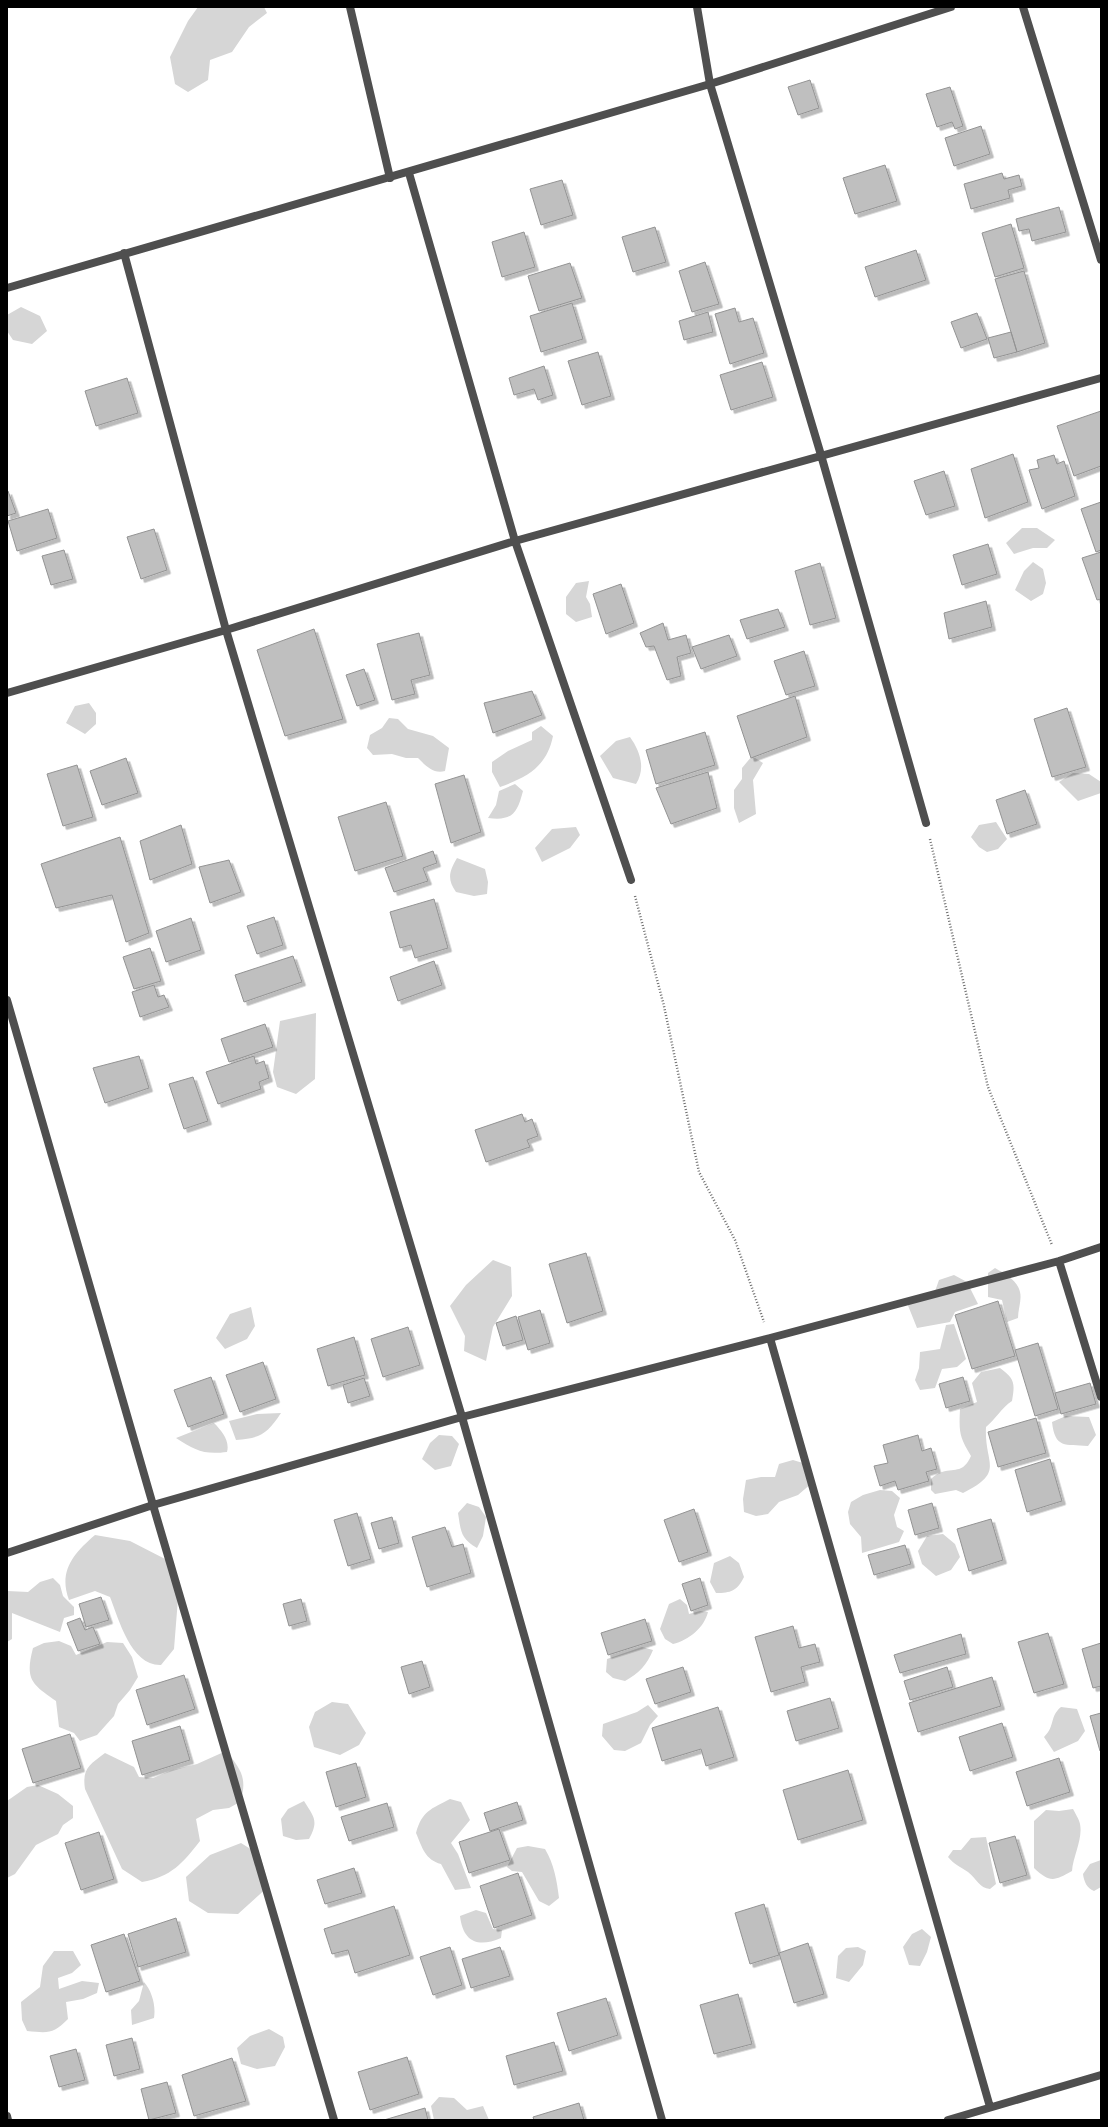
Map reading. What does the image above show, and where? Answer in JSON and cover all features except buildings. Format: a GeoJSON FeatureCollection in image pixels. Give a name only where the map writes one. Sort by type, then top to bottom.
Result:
{"type":"FeatureCollection","features":[{"type":"Feature","properties":{"kind":"street"},"geometry":{"type":"LineString","coordinates":[[350,7],[390,178]]}},
{"type":"Feature","properties":{"kind":"street"},"geometry":{"type":"LineString","coordinates":[[696,7],[710,84],[821,455],[926,823]]}},
{"type":"Feature","properties":{"kind":"street"},"geometry":{"type":"LineString","coordinates":[[7,288],[124,253],[410,173],[710,84],[951,7]]}},
{"type":"Feature","properties":{"kind":"street"},"geometry":{"type":"LineString","coordinates":[[1023,7],[1101,260]]}},
{"type":"Feature","properties":{"kind":"street"},"geometry":{"type":"LineString","coordinates":[[410,173],[515,541],[631,880]]}},
{"type":"Feature","properties":{"kind":"street"},"geometry":{"type":"LineString","coordinates":[[124,253],[226,630],[462,1417],[662,2120]]}},
{"type":"Feature","properties":{"kind":"street"},"geometry":{"type":"LineString","coordinates":[[7,693],[226,630],[515,541],[1101,378]]}},
{"type":"Feature","properties":{"kind":"street"},"geometry":{"type":"LineString","coordinates":[[7,1000],[153,1505],[334,2120]]}},
{"type":"Feature","properties":{"kind":"street"},"geometry":{"type":"LineString","coordinates":[[7,1553],[153,1505],[462,1417],[770,1338],[1059,1261],[1101,1247]]}},
{"type":"Feature","properties":{"kind":"street"},"geometry":{"type":"LineString","coordinates":[[1059,1261],[1101,1397]]}},
{"type":"Feature","properties":{"kind":"street"},"geometry":{"type":"LineString","coordinates":[[770,1338],[990,2107]]}},
{"type":"Feature","properties":{"kind":"street"},"geometry":{"type":"LineString","coordinates":[[948,2120],[1101,2075]]}},
{"type":"Feature","properties":{"kind":"street"},"geometry":{"type":"LineString","coordinates":[[7,2116],[8,2120]]}},
{"type":"Feature","properties":{"kind":"path"},"geometry":{"type":"LineString","coordinates":[[926,823],[988,1087],[1017,1162],[1059,1261]]}},
{"type":"Feature","properties":{"kind":"path"},"geometry":{"type":"LineString","coordinates":[[631,880],[664,1006],[699,1172],[735,1240],[770,1338]]}},
{"type":"Feature","properties":{"kind":"shaded area"},"geometry":{"type":"Polygon","coordinates":[[[198,7],[264,7],[267,13],[249,27],[232,52],[210,60],[208,80],[188,92],[175,84],[170,57],[188,21],[198,7]]]}},
{"type":"Feature","properties":{"kind":"shaded area"},"geometry":{"type":"Polygon","coordinates":[[[21,307],[40,316],[47,331],[32,344],[13,340],[7,331],[7,315],[21,307]]]}},
{"type":"Feature","properties":{"kind":"shaded area"},"geometry":{"type":"Polygon","coordinates":[[[1022,528],[1037,528],[1055,540],[1047,548],[1033,548],[1014,554],[1006,543],[1022,528]]]}},
{"type":"Feature","properties":{"kind":"shaded area"},"geometry":{"type":"Polygon","coordinates":[[[1033,562],[1043,569],[1046,583],[1043,594],[1031,601],[1015,590],[1024,571],[1033,562]]]}},
{"type":"Feature","properties":{"kind":"shaded area"},"geometry":{"type":"Polygon","coordinates":[[[589,581],[586,597],[590,604],[592,617],[576,622],[566,614],[566,597],[576,583],[589,581]]]}},
{"type":"Feature","properties":{"kind":"shaded area"},"geometry":{"type":"Polygon","coordinates":[[[89,703],[96,713],[96,724],[85,734],[66,723],[75,706],[89,703]]]}},
{"type":"Feature","properties":{"kind":"shaded area"},"geometry":{"type":"Polygon","coordinates":[[[389,718],[398,719],[408,729],[433,736],[449,748],[445,771],[441,772],[433,770],[418,758],[406,758],[392,754],[373,755],[367,748],[370,735],[382,728],[389,718]]]}},
{"type":"Feature","properties":{"kind":"shaded area"},"geometry":{"type":"Polygon","coordinates":[[[541,726],[553,736],[546,755],[541,763],[535,769],[519,779],[500,787],[492,772],[492,762],[508,751],[532,740],[532,732],[541,726]]]}},
{"type":"Feature","properties":{"kind":"shaded area"},"geometry":{"type":"Polygon","coordinates":[[[630,737],[637,748],[641,766],[641,772],[636,784],[613,778],[600,756],[616,741],[630,737]]]}},
{"type":"Feature","properties":{"kind":"shaded area"},"geometry":{"type":"Polygon","coordinates":[[[752,756],[763,763],[753,780],[756,814],[739,823],[734,808],[734,790],[742,779],[742,768],[752,756]]]}},
{"type":"Feature","properties":{"kind":"shaded area"},"geometry":{"type":"Polygon","coordinates":[[[1073,773],[1089,774],[1101,782],[1101,793],[1078,801],[1059,782],[1073,773]]]}},
{"type":"Feature","properties":{"kind":"shaded area"},"geometry":{"type":"Polygon","coordinates":[[[515,784],[523,791],[516,810],[508,817],[496,819],[488,818],[496,805],[499,791],[515,784]]]}},
{"type":"Feature","properties":{"kind":"shaded area"},"geometry":{"type":"Polygon","coordinates":[[[996,822],[1007,839],[998,849],[987,852],[979,847],[971,837],[979,825],[996,822]]]}},
{"type":"Feature","properties":{"kind":"shaded area"},"geometry":{"type":"Polygon","coordinates":[[[576,827],[580,835],[570,848],[542,862],[535,848],[552,829],[576,827]]]}},
{"type":"Feature","properties":{"kind":"shaded area"},"geometry":{"type":"Polygon","coordinates":[[[457,858],[485,869],[488,882],[487,894],[474,896],[456,892],[451,883],[450,875],[457,858]]]}},
{"type":"Feature","properties":{"kind":"shaded area"},"geometry":{"type":"Polygon","coordinates":[[[316,1013],[315,1079],[296,1094],[277,1087],[273,1072],[280,1021],[316,1013]]]}},
{"type":"Feature","properties":{"kind":"shaded area"},"geometry":{"type":"Polygon","coordinates":[[[493,1260],[511,1267],[512,1296],[493,1327],[486,1361],[464,1351],[465,1336],[450,1306],[466,1285],[493,1260]]]}},
{"type":"Feature","properties":{"kind":"shaded area"},"geometry":{"type":"Polygon","coordinates":[[[995,1268],[1014,1281],[1020,1292],[1021,1298],[1018,1318],[1007,1322],[1002,1300],[988,1297],[988,1273],[995,1268]]]}},
{"type":"Feature","properties":{"kind":"shaded area"},"geometry":{"type":"Polygon","coordinates":[[[954,1275],[967,1282],[978,1304],[955,1312],[950,1322],[917,1328],[907,1303],[933,1297],[939,1280],[954,1275]]]}},
{"type":"Feature","properties":{"kind":"shaded area"},"geometry":{"type":"Polygon","coordinates":[[[251,1307],[255,1326],[247,1339],[225,1349],[216,1338],[230,1314],[251,1307]]]}},
{"type":"Feature","properties":{"kind":"shaded area"},"geometry":{"type":"Polygon","coordinates":[[[954,1324],[966,1359],[957,1367],[942,1369],[935,1388],[920,1390],[915,1380],[919,1368],[920,1352],[940,1349],[946,1325],[954,1324]]]}},
{"type":"Feature","properties":{"kind":"shaded area"},"geometry":{"type":"Polygon","coordinates":[[[1000,1368],[1009,1375],[1013,1382],[1013,1395],[1012,1401],[986,1427],[986,1440],[990,1466],[989,1472],[984,1479],[963,1493],[956,1490],[935,1494],[931,1490],[931,1479],[941,1472],[959,1469],[965,1465],[971,1456],[961,1434],[960,1409],[977,1402],[972,1383],[981,1372],[1000,1368]]]}},
{"type":"Feature","properties":{"kind":"shaded area"},"geometry":{"type":"Polygon","coordinates":[[[281,1413],[272,1426],[263,1434],[252,1438],[236,1440],[229,1421],[257,1414],[281,1413]]]}},
{"type":"Feature","properties":{"kind":"shaded area"},"geometry":{"type":"Polygon","coordinates":[[[1066,1416],[1089,1417],[1096,1435],[1088,1446],[1067,1445],[1059,1441],[1056,1437],[1053,1431],[1052,1422],[1066,1416]]]}},
{"type":"Feature","properties":{"kind":"shaded area"},"geometry":{"type":"Polygon","coordinates":[[[214,1423],[226,1440],[228,1448],[227,1452],[212,1453],[200,1451],[176,1438],[214,1423]]]}},
{"type":"Feature","properties":{"kind":"shaded area"},"geometry":{"type":"Polygon","coordinates":[[[439,1435],[452,1436],[459,1444],[451,1466],[435,1470],[422,1459],[430,1443],[439,1435]]]}},
{"type":"Feature","properties":{"kind":"shaded area"},"geometry":{"type":"Polygon","coordinates":[[[793,1460],[806,1464],[812,1483],[798,1495],[779,1502],[768,1514],[756,1516],[744,1512],[743,1499],[746,1480],[761,1477],[775,1477],[779,1464],[793,1460]]]}},
{"type":"Feature","properties":{"kind":"shaded area"},"geometry":{"type":"Polygon","coordinates":[[[880,1490],[892,1491],[900,1498],[894,1515],[897,1527],[904,1531],[899,1542],[862,1553],[861,1537],[850,1524],[848,1512],[851,1502],[863,1495],[880,1490]]]}},
{"type":"Feature","properties":{"kind":"shaded area"},"geometry":{"type":"Polygon","coordinates":[[[467,1503],[479,1507],[486,1517],[483,1536],[477,1548],[467,1541],[462,1534],[458,1513],[467,1503]]]}},
{"type":"Feature","properties":{"kind":"shaded area"},"geometry":{"type":"Polygon","coordinates":[[[943,1534],[955,1544],[960,1557],[951,1570],[936,1576],[922,1564],[918,1551],[927,1536],[943,1534]]]}},
{"type":"Feature","properties":{"kind":"shaded area"},"geometry":{"type":"Polygon","coordinates":[[[95,1535],[130,1541],[169,1561],[179,1586],[174,1649],[161,1665],[151,1663],[142,1658],[134,1650],[122,1629],[110,1597],[95,1591],[69,1600],[65,1580],[70,1563],[95,1535]]]}},
{"type":"Feature","properties":{"kind":"shaded area"},"geometry":{"type":"Polygon","coordinates":[[[730,1556],[739,1563],[744,1577],[739,1585],[730,1592],[716,1593],[710,1582],[714,1563],[730,1556]]]}},
{"type":"Feature","properties":{"kind":"shaded area"},"geometry":{"type":"Polygon","coordinates":[[[53,1578],[60,1585],[63,1596],[74,1607],[74,1615],[64,1618],[60,1632],[12,1613],[12,1639],[7,1642],[7,1591],[28,1592],[40,1582],[53,1578]]]}},
{"type":"Feature","properties":{"kind":"shaded area"},"geometry":{"type":"Polygon","coordinates":[[[680,1599],[687,1605],[689,1614],[700,1611],[708,1612],[703,1623],[695,1632],[685,1640],[673,1644],[665,1639],[660,1629],[669,1604],[680,1599]]]}},
{"type":"Feature","properties":{"kind":"shaded area"},"geometry":{"type":"Polygon","coordinates":[[[59,1641],[71,1646],[76,1655],[107,1642],[123,1643],[132,1657],[138,1677],[130,1690],[118,1704],[114,1716],[97,1735],[80,1741],[74,1733],[59,1727],[56,1701],[36,1685],[30,1674],[33,1648],[44,1643],[59,1641]]]}},
{"type":"Feature","properties":{"kind":"shaded area"},"geometry":{"type":"Polygon","coordinates":[[[642,1647],[653,1650],[642,1668],[634,1675],[625,1681],[613,1678],[606,1672],[607,1659],[642,1647]]]}},
{"type":"Feature","properties":{"kind":"shaded area"},"geometry":{"type":"Polygon","coordinates":[[[332,1702],[348,1704],[366,1733],[359,1745],[340,1755],[314,1747],[309,1727],[315,1712],[332,1702]]]}},
{"type":"Feature","properties":{"kind":"shaded area"},"geometry":{"type":"Polygon","coordinates":[[[648,1705],[658,1716],[650,1725],[641,1743],[625,1751],[614,1750],[602,1736],[603,1724],[637,1712],[648,1705]]]}},
{"type":"Feature","properties":{"kind":"shaded area"},"geometry":{"type":"Polygon","coordinates":[[[1061,1707],[1077,1709],[1085,1731],[1078,1741],[1054,1752],[1044,1737],[1050,1729],[1055,1714],[1061,1707]]]}},
{"type":"Feature","properties":{"kind":"shaded area"},"geometry":{"type":"Polygon","coordinates":[[[226,1751],[236,1763],[242,1775],[243,1787],[240,1802],[229,1808],[213,1810],[196,1819],[200,1841],[188,1856],[169,1873],[152,1880],[142,1882],[122,1869],[85,1789],[84,1782],[86,1772],[91,1764],[105,1753],[134,1767],[139,1777],[153,1778],[172,1770],[197,1764],[226,1751]]]}},
{"type":"Feature","properties":{"kind":"shaded area"},"geometry":{"type":"Polygon","coordinates":[[[38,1785],[58,1794],[73,1806],[73,1818],[63,1825],[58,1834],[36,1845],[15,1874],[7,1878],[7,1801],[27,1787],[38,1785]]]}},
{"type":"Feature","properties":{"kind":"shaded area"},"geometry":{"type":"Polygon","coordinates":[[[450,1799],[461,1802],[470,1820],[451,1843],[458,1854],[471,1888],[455,1890],[441,1864],[431,1859],[422,1848],[416,1833],[424,1815],[432,1808],[450,1799]]]}},
{"type":"Feature","properties":{"kind":"shaded area"},"geometry":{"type":"Polygon","coordinates":[[[304,1801],[314,1819],[314,1828],[309,1839],[296,1840],[283,1836],[281,1819],[288,1809],[304,1801]]]}},
{"type":"Feature","properties":{"kind":"shaded area"},"geometry":{"type":"Polygon","coordinates":[[[1073,1809],[1078,1818],[1081,1830],[1072,1871],[1061,1877],[1052,1879],[1048,1878],[1034,1868],[1034,1821],[1046,1810],[1059,1811],[1073,1809]]]}},
{"type":"Feature","properties":{"kind":"shaded area"},"geometry":{"type":"Polygon","coordinates":[[[986,1837],[996,1884],[990,1889],[983,1887],[968,1872],[955,1864],[948,1857],[953,1850],[961,1850],[971,1838],[986,1837]]]}},
{"type":"Feature","properties":{"kind":"shaded area"},"geometry":{"type":"Polygon","coordinates":[[[241,1843],[260,1855],[269,1886],[238,1914],[208,1913],[189,1901],[186,1877],[210,1855],[241,1843]]]}},
{"type":"Feature","properties":{"kind":"shaded area"},"geometry":{"type":"Polygon","coordinates":[[[528,1846],[545,1849],[553,1867],[559,1898],[549,1906],[539,1901],[522,1872],[512,1871],[507,1867],[517,1848],[528,1846]]]}},
{"type":"Feature","properties":{"kind":"shaded area"},"geometry":{"type":"Polygon","coordinates":[[[1101,1860],[1101,1887],[1094,1891],[1086,1884],[1083,1874],[1090,1864],[1101,1860]]]}},
{"type":"Feature","properties":{"kind":"shaded area"},"geometry":{"type":"Polygon","coordinates":[[[476,1910],[486,1913],[493,1929],[502,1930],[501,1938],[493,1941],[479,1942],[468,1937],[464,1932],[460,1916],[476,1910]]]}},
{"type":"Feature","properties":{"kind":"shaded area"},"geometry":{"type":"Polygon","coordinates":[[[922,1929],[931,1937],[927,1952],[920,1966],[909,1965],[903,1947],[912,1934],[922,1929]]]}},
{"type":"Feature","properties":{"kind":"shaded area"},"geometry":{"type":"Polygon","coordinates":[[[858,1947],[866,1951],[863,1965],[849,1982],[836,1978],[838,1956],[846,1948],[858,1947]]]}},
{"type":"Feature","properties":{"kind":"shaded area"},"geometry":{"type":"Polygon","coordinates":[[[54,1951],[73,1951],[81,1965],[72,1973],[58,1978],[59,1989],[82,1981],[99,1983],[97,1993],[83,1999],[66,2002],[68,2019],[54,2030],[46,2032],[27,2031],[22,2020],[21,2002],[40,1987],[43,1966],[54,1951]]]}},
{"type":"Feature","properties":{"kind":"shaded area"},"geometry":{"type":"Polygon","coordinates":[[[144,1982],[153,1999],[154,2018],[132,2025],[131,2010],[139,2001],[144,1982]]]}},
{"type":"Feature","properties":{"kind":"shaded area"},"geometry":{"type":"Polygon","coordinates":[[[269,2029],[283,2037],[285,2047],[275,2066],[257,2069],[241,2064],[237,2048],[250,2036],[269,2029]]]}},
{"type":"Feature","properties":{"kind":"shaded area"},"geometry":{"type":"Polygon","coordinates":[[[439,2097],[454,2098],[467,2110],[483,2106],[489,2120],[434,2120],[431,2106],[439,2097]]]}}]}
